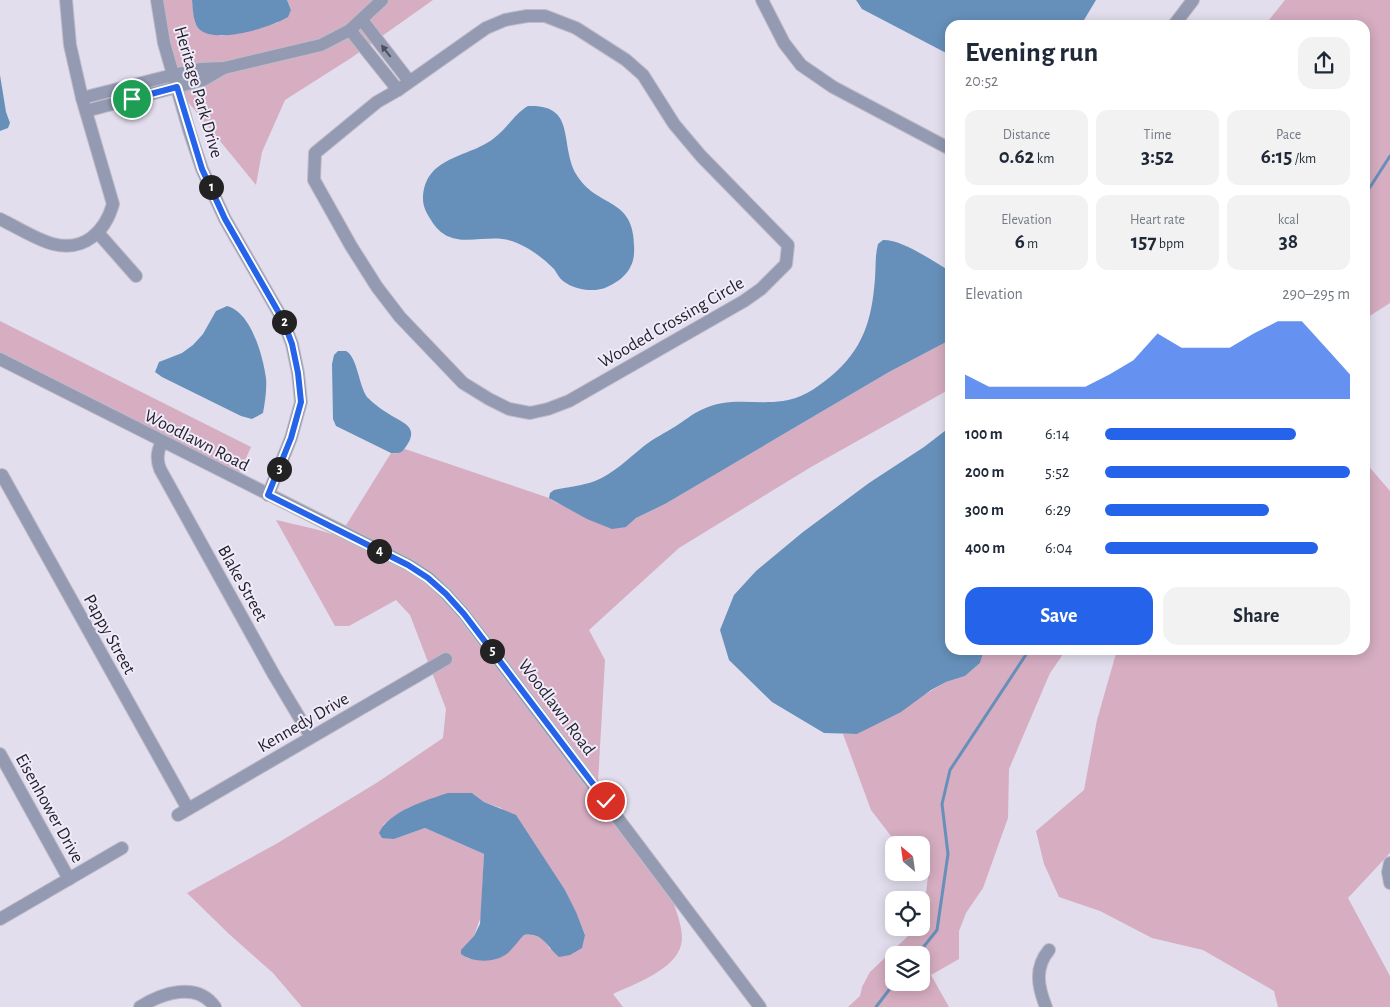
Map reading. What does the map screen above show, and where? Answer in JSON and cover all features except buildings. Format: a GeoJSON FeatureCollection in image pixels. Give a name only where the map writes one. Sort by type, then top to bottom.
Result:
{"type":"FeatureCollection","features":[{"type":"Feature","properties":{"kind":"street"},"geometry":{"type":"LineString","coordinates":[[0,219],[52,244],[69,246],[99,234],[109,218],[113,204],[82,98],[70,45],[66,0]]}},
{"type":"Feature","properties":{"kind":"street","name":"Heritage Park Drive"},"geometry":{"type":"LineString","coordinates":[[157,0],[164,43],[202,169],[225,219],[283,320],[292,344],[301,402],[291,438],[268,495]]}},
{"type":"Feature","properties":{"kind":"street"},"geometry":{"type":"LineString","coordinates":[[82,98],[175,81],[203,80],[224,68],[321,45],[350,30],[382,0]]}},
{"type":"Feature","properties":{"kind":"street"},"geometry":{"type":"LineString","coordinates":[[762,0],[784,43],[801,65],[833,87],[945,146]]}},
{"type":"Feature","properties":{"kind":"street"},"geometry":{"type":"LineString","coordinates":[[1178,20],[1193,0]]}},
{"type":"Feature","properties":{"kind":"street","name":"Wooded Crossing Circle"},"geometry":{"type":"LineString","coordinates":[[527,16],[544,16],[576,28],[626,60],[643,75],[674,124],[701,156],[788,245],[786,264],[761,289],[744,301],[569,401],[530,413],[509,409],[488,399],[463,383],[400,317],[361,262],[314,180],[315,153],[377,102],[409,81],[486,28],[504,20],[527,16]]}},
{"type":"Feature","properties":{"kind":"street"},"geometry":{"type":"LineString","coordinates":[[362,20],[409,81]]}},
{"type":"Feature","properties":{"kind":"street"},"geometry":{"type":"LineString","coordinates":[[350,30],[398,90]]}},
{"type":"Feature","properties":{"kind":"street"},"geometry":{"type":"LineString","coordinates":[[86,111],[175,81]]}},
{"type":"Feature","properties":{"kind":"street"},"geometry":{"type":"LineString","coordinates":[[99,234],[136,276]]}},
{"type":"Feature","properties":{"kind":"street","name":"Woodlawn Road"},"geometry":{"type":"LineString","coordinates":[[0,359],[408,565],[428,578],[446,594],[540,714],[760,1007]]}},
{"type":"Feature","properties":{"kind":"street","name":"Blake Street"},"geometry":{"type":"LineString","coordinates":[[162,442],[157,458],[160,469],[274,676],[310,737]]}},
{"type":"Feature","properties":{"kind":"street","name":"Pappy Street"},"geometry":{"type":"LineString","coordinates":[[2,476],[183,812]]}},
{"type":"Feature","properties":{"kind":"street","name":"Kennedy Drive"},"geometry":{"type":"LineString","coordinates":[[183,812],[446,658]]}},
{"type":"Feature","properties":{"kind":"street","name":"Eisenhower Drive"},"geometry":{"type":"LineString","coordinates":[[0,754],[69,879]]}},
{"type":"Feature","properties":{"kind":"street"},"geometry":{"type":"LineString","coordinates":[[0,919],[122,848]]}},
{"type":"Feature","properties":{"kind":"street"},"geometry":{"type":"LineString","coordinates":[[1046,1007],[1041,994],[1038,973],[1041,962],[1049,950]]}},
{"type":"Feature","properties":{"kind":"street"},"geometry":{"type":"LineString","coordinates":[[140,1007],[166,994],[183,992],[200,995],[210,1000],[215,1007]]}},
{"type":"Feature","properties":{"kind":"shaded area"},"geometry":{"type":"Polygon","coordinates":[[[159,0],[192,0],[195,23],[198,28],[221,36],[277,23],[291,10],[287,0],[433,0],[351,58],[285,100],[262,152],[256,185],[175,86],[159,0]]]}},
{"type":"Feature","properties":{"kind":"shaded area"},"geometry":{"type":"Polygon","coordinates":[[[1285,0],[1390,0],[1390,303],[1370,316],[1370,20],[1269,20],[1285,0]]]}},
{"type":"Feature","properties":{"kind":"shaded area"},"geometry":{"type":"Polygon","coordinates":[[[0,321],[251,447],[239,474],[0,353],[0,321]]]}},
{"type":"Feature","properties":{"kind":"shaded area"},"geometry":{"type":"Polygon","coordinates":[[[945,343],[945,392],[811,467],[679,548],[589,630],[605,660],[598,782],[467,611],[345,527],[391,453],[396,454],[405,449],[549,498],[557,503],[626,527],[636,518],[665,504],[889,372],[945,343]]]}},
{"type":"Feature","properties":{"kind":"shaded area"},"geometry":{"type":"Polygon","coordinates":[[[1370,468],[1390,491],[1390,853],[1348,898],[1390,976],[1390,1007],[1278,1007],[1274,991],[1203,950],[1152,938],[1100,911],[1059,897],[1044,864],[1036,831],[1084,790],[1097,720],[1116,655],[1370,655],[1370,468]]]}},
{"type":"Feature","properties":{"kind":"shaded area"},"geometry":{"type":"Polygon","coordinates":[[[276,520],[332,534],[367,549],[407,571],[443,598],[671,895],[682,933],[681,945],[671,962],[662,969],[642,981],[613,994],[623,1007],[302,1007],[273,973],[187,893],[276,844],[378,782],[443,738],[446,709],[410,615],[396,600],[349,626],[335,626],[276,520]],[[472,793],[435,799],[404,810],[383,825],[394,839],[425,828],[484,854],[481,916],[466,958],[484,960],[517,942],[524,935],[534,934],[543,939],[550,949],[585,934],[565,890],[501,808],[484,802],[472,793]]]}},
{"type":"Feature","properties":{"kind":"shaded area"},"geometry":{"type":"Polygon","coordinates":[[[982,655],[1063,655],[1050,673],[1009,769],[1008,818],[983,888],[966,913],[959,931],[959,959],[931,975],[949,1007],[848,1007],[860,996],[862,987],[870,972],[885,958],[885,991],[930,991],[930,946],[897,946],[908,936],[930,936],[930,891],[926,891],[927,881],[930,881],[930,836],[891,836],[871,810],[843,734],[857,734],[946,682],[965,676],[980,663],[982,655]]]}},
{"type":"Feature","properties":{"kind":"water"},"geometry":{"type":"Polygon","coordinates":[[[192,0],[287,0],[291,10],[288,17],[269,25],[244,33],[218,35],[199,29],[194,16],[192,0]]]}},
{"type":"Feature","properties":{"kind":"water"},"geometry":{"type":"Polygon","coordinates":[[[856,0],[1096,0],[1084,20],[945,20],[945,52],[862,9],[856,0]]]}},
{"type":"Feature","properties":{"kind":"water"},"geometry":{"type":"Polygon","coordinates":[[[0,75],[6,112],[10,123],[8,128],[0,131],[0,75]]]}},
{"type":"Feature","properties":{"kind":"water"},"geometry":{"type":"Polygon","coordinates":[[[528,106],[543,107],[554,111],[560,118],[564,128],[571,162],[576,174],[585,186],[623,212],[629,221],[633,235],[633,260],[629,270],[617,282],[607,287],[591,290],[568,284],[541,258],[527,248],[506,239],[471,240],[449,237],[440,231],[426,210],[423,199],[425,185],[431,174],[449,160],[493,139],[528,106]]]}},
{"type":"Feature","properties":{"kind":"water"},"geometry":{"type":"Polygon","coordinates":[[[883,240],[900,243],[945,268],[945,343],[889,372],[665,504],[636,518],[626,527],[612,529],[587,519],[549,498],[550,493],[554,490],[590,483],[602,478],[648,443],[701,410],[722,403],[789,400],[808,392],[825,381],[851,356],[864,333],[874,293],[878,244],[883,240]]]}},
{"type":"Feature","properties":{"kind":"water"},"geometry":{"type":"Polygon","coordinates":[[[227,306],[243,317],[249,326],[259,347],[266,378],[263,413],[252,419],[241,416],[155,372],[159,362],[182,353],[193,345],[203,334],[216,311],[227,306]]]}},
{"type":"Feature","properties":{"kind":"water"},"geometry":{"type":"Polygon","coordinates":[[[338,351],[346,351],[350,354],[367,397],[411,430],[409,441],[401,452],[391,453],[336,426],[333,419],[332,364],[334,355],[338,351]]]}},
{"type":"Feature","properties":{"kind":"water"},"geometry":{"type":"Polygon","coordinates":[[[945,431],[945,655],[982,655],[980,663],[965,676],[946,682],[931,690],[901,712],[857,734],[824,733],[772,702],[729,660],[720,630],[734,595],[756,571],[803,532],[869,483],[945,431]]]}},
{"type":"Feature","properties":{"kind":"water"},"geometry":{"type":"Polygon","coordinates":[[[448,793],[472,793],[484,802],[516,815],[565,890],[576,912],[585,935],[582,948],[570,955],[559,957],[540,938],[524,935],[508,953],[497,959],[484,961],[472,959],[461,954],[461,950],[474,936],[480,924],[484,854],[425,828],[394,839],[382,838],[379,833],[391,818],[409,807],[448,793]]]}},
{"type":"Feature","properties":{"kind":"waterway"},"geometry":{"type":"LineString","coordinates":[[1370,187],[1390,156]]}},
{"type":"Feature","properties":{"kind":"waterway"},"geometry":{"type":"LineString","coordinates":[[924,946],[937,930],[948,854],[942,804],[950,770],[1026,655]]}},
{"type":"Feature","properties":{"kind":"waterway"},"geometry":{"type":"LineString","coordinates":[[876,1007],[888,991]]}},
{"type":"Feature","properties":{"kind":"route"},"geometry":{"type":"LineString","coordinates":[[132,99],[177,87],[202,169],[225,219],[283,320],[292,344],[301,402],[291,438],[268,495],[408,565],[428,578],[446,594],[464,614],[606,801]]}}]}
